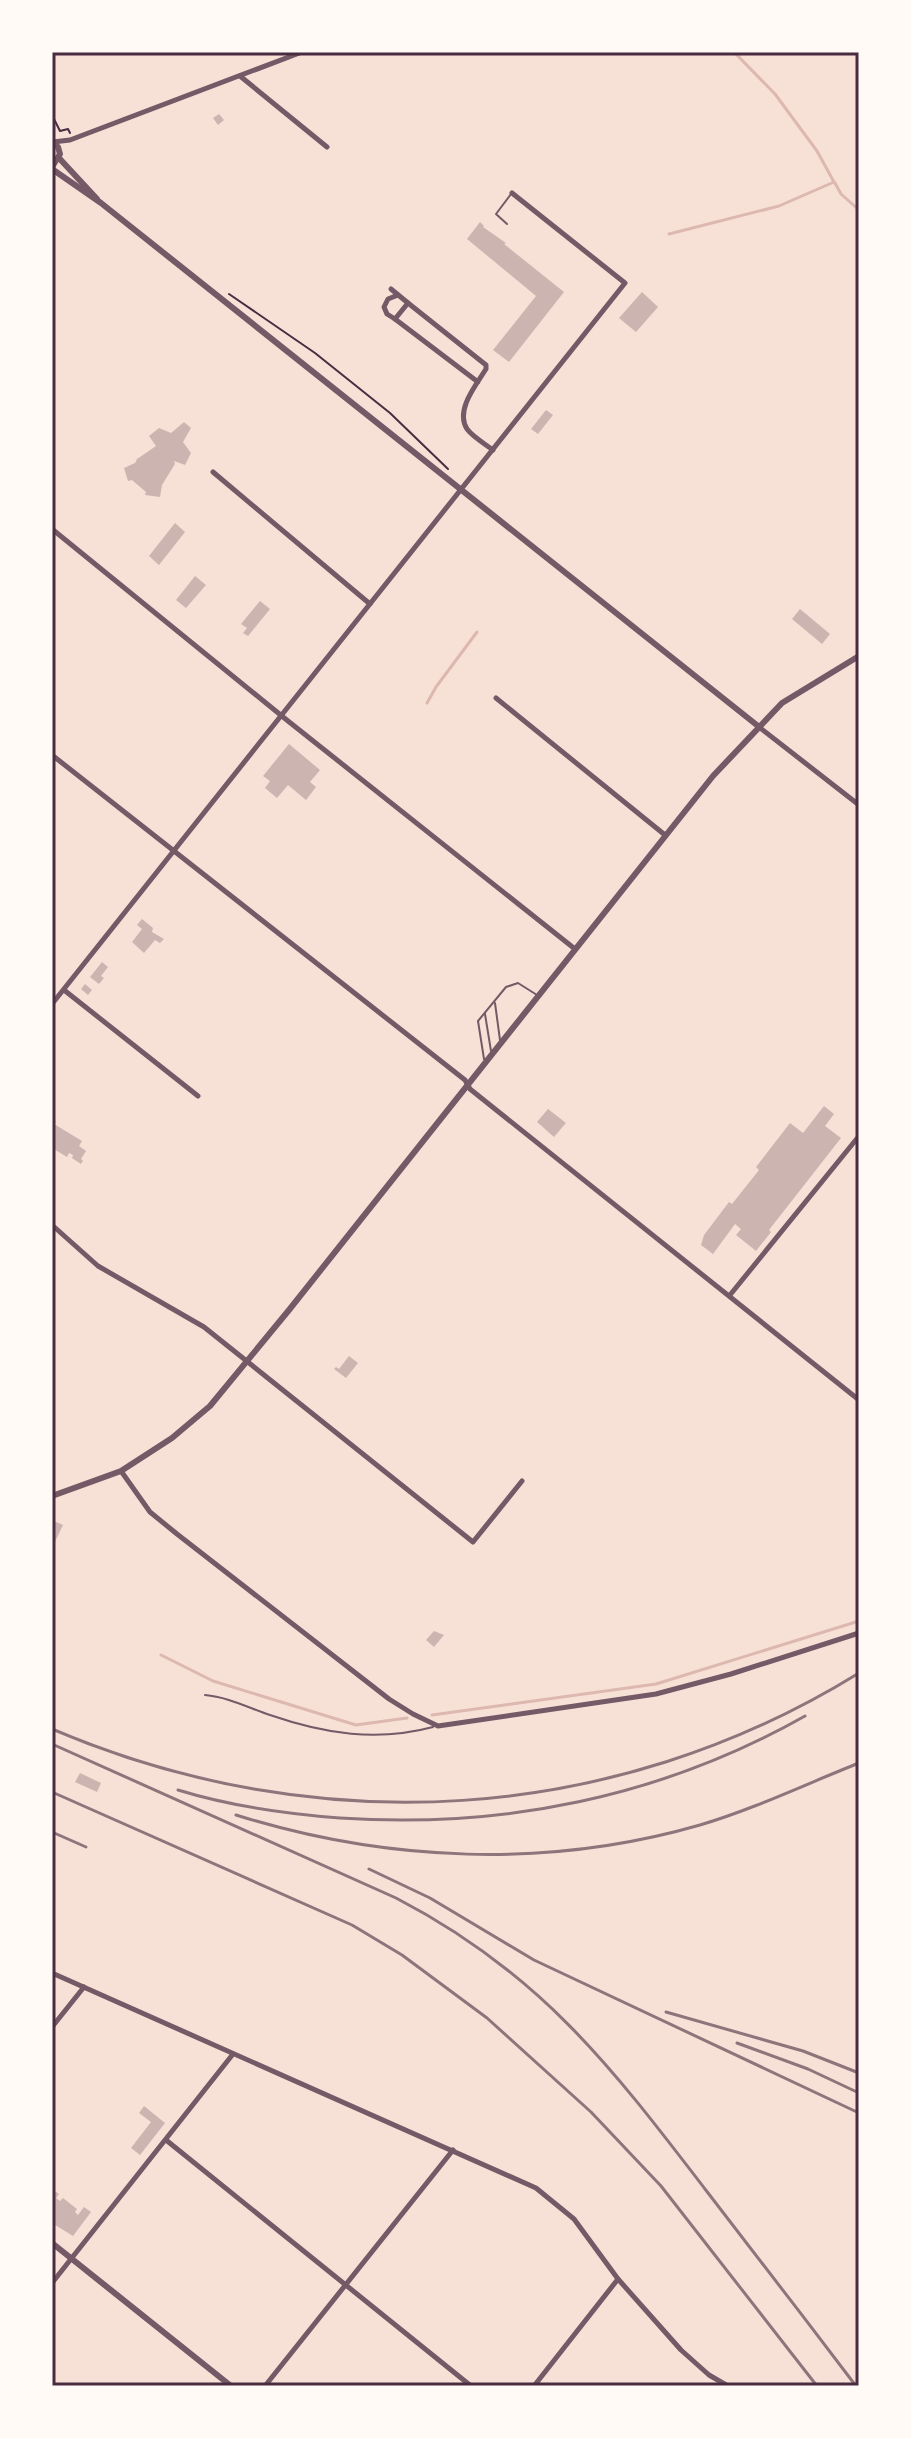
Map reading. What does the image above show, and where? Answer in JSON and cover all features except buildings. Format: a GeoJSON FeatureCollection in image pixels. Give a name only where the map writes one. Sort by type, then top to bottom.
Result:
{"type":"FeatureCollection","features":[{"type":"Feature","properties":{"kind":"street"},"geometry":{"type":"LineString","coordinates":[[101,203],[59,154],[53,141],[70,140],[302,52]]}},
{"type":"Feature","properties":{"kind":"street"},"geometry":{"type":"LineString","coordinates":[[239,76],[327,147]]}},
{"type":"Feature","properties":{"kind":"street"},"geometry":{"type":"LineString","coordinates":[[70,140],[52,168],[101,203],[859,805]]}},
{"type":"Feature","properties":{"kind":"street"},"geometry":{"type":"LineString","coordinates":[[52,1004],[625,283],[512,193]]}},
{"type":"Feature","properties":{"kind":"street"},"geometry":{"type":"LineString","coordinates":[[391,289],[486,365],[466,403],[463,417],[469,431],[493,450]]}},
{"type":"Feature","properties":{"kind":"street"},"geometry":{"type":"LineString","coordinates":[[398,295],[388,299],[384,307],[387,314],[478,382]]}},
{"type":"Feature","properties":{"kind":"street"},"geometry":{"type":"LineString","coordinates":[[395,319],[408,303]]}},
{"type":"Feature","properties":{"kind":"street"},"geometry":{"type":"LineString","coordinates":[[213,472],[370,604]]}},
{"type":"Feature","properties":{"kind":"street"},"geometry":{"type":"LineString","coordinates":[[52,529],[281,716],[575,949]]}},
{"type":"Feature","properties":{"kind":"street"},"geometry":{"type":"LineString","coordinates":[[52,1496],[121,1471],[180,1431],[210,1406],[665,835],[758,726],[782,703],[859,656]]}},
{"type":"Feature","properties":{"kind":"street"},"geometry":{"type":"LineString","coordinates":[[496,698],[627,809],[665,835]]}},
{"type":"Feature","properties":{"kind":"street"},"geometry":{"type":"LineString","coordinates":[[52,755],[465,1080],[482,1099],[859,1400]]}},
{"type":"Feature","properties":{"kind":"street"},"geometry":{"type":"LineString","coordinates":[[64,990],[198,1096]]}},
{"type":"Feature","properties":{"kind":"street"},"geometry":{"type":"LineString","coordinates":[[730,1295],[859,1136]]}},
{"type":"Feature","properties":{"kind":"street"},"geometry":{"type":"LineString","coordinates":[[52,1225],[98,1266],[204,1327],[473,1542],[522,1481]]}},
{"type":"Feature","properties":{"kind":"street"},"geometry":{"type":"LineString","coordinates":[[121,1471],[150,1512],[177,1534],[389,1699],[438,1726],[656,1694],[859,1633]]}},
{"type":"Feature","properties":{"kind":"street"},"geometry":{"type":"LineString","coordinates":[[52,1973],[511,2175],[547,2195],[583,2230],[618,2279],[689,2358],[728,2386]]}},
{"type":"Feature","properties":{"kind":"street"},"geometry":{"type":"LineString","coordinates":[[52,2027],[84,1987]]}},
{"type":"Feature","properties":{"kind":"street"},"geometry":{"type":"LineString","coordinates":[[52,2283],[233,2054]]}},
{"type":"Feature","properties":{"kind":"street"},"geometry":{"type":"LineString","coordinates":[[166,2140],[471,2386]]}},
{"type":"Feature","properties":{"kind":"street"},"geometry":{"type":"LineString","coordinates":[[265,2386],[453,2150]]}},
{"type":"Feature","properties":{"kind":"street"},"geometry":{"type":"LineString","coordinates":[[52,2243],[231,2386]]}},
{"type":"Feature","properties":{"kind":"street"},"geometry":{"type":"LineString","coordinates":[[534,2386],[618,2279]]}},
{"type":"Feature","properties":{"kind":"lane"},"geometry":{"type":"LineString","coordinates":[[507,224],[496,214],[512,193]]}},
{"type":"Feature","properties":{"kind":"lane"},"geometry":{"type":"LineString","coordinates":[[484,1063],[478,1021],[506,987],[514,983],[522,984],[538,996]]}},
{"type":"Feature","properties":{"kind":"lane"},"geometry":{"type":"LineString","coordinates":[[495,1001],[500,1043]]}},
{"type":"Feature","properties":{"kind":"lane"},"geometry":{"type":"LineString","coordinates":[[485,1013],[491,1054]]}},
{"type":"Feature","properties":{"kind":"lane"},"geometry":{"type":"LineString","coordinates":[[205,1695],[341,1733],[397,1736],[438,1726]]}},
{"type":"Feature","properties":{"kind":"path"},"geometry":{"type":"LineString","coordinates":[[52,115],[59,129]]}},
{"type":"Feature","properties":{"kind":"path"},"geometry":{"type":"LineString","coordinates":[[221,288],[315,353],[390,413],[452,473]]}},
{"type":"Feature","properties":{"kind":"waterway"},"geometry":{"type":"LineString","coordinates":[[669,234],[779,206],[834,182],[817,151],[775,94],[734,52]]}},
{"type":"Feature","properties":{"kind":"waterway"},"geometry":{"type":"LineString","coordinates":[[835,183],[841,194],[859,210]]}},
{"type":"Feature","properties":{"kind":"waterway"},"geometry":{"type":"LineString","coordinates":[[427,703],[477,632]]}},
{"type":"Feature","properties":{"kind":"waterway"},"geometry":{"type":"LineString","coordinates":[[432,1715],[656,1684],[859,1621]]}},
{"type":"Feature","properties":{"kind":"waterway"},"geometry":{"type":"LineString","coordinates":[[161,1655],[213,1681],[356,1725],[407,1718]]}},
{"type":"Feature","properties":{"kind":"railway"},"geometry":{"type":"LineString","coordinates":[[52,1729],[153,1765],[255,1789],[359,1801],[463,1800],[565,1787],[666,1762],[765,1724],[859,1673]]}},
{"type":"Feature","properties":{"kind":"railway"},"geometry":{"type":"LineString","coordinates":[[178,1790],[258,1808],[340,1818],[401,1820],[521,1812],[580,1802],[695,1768],[805,1716]]}},
{"type":"Feature","properties":{"kind":"railway"},"geometry":{"type":"LineString","coordinates":[[52,1744],[396,1898],[491,1957],[532,1990],[603,2062],[856,2386]]}},
{"type":"Feature","properties":{"kind":"railway"},"geometry":{"type":"LineString","coordinates":[[236,1815],[350,1843],[467,1854],[526,1854],[584,1849],[700,1825],[859,1763]]}},
{"type":"Feature","properties":{"kind":"railway"},"geometry":{"type":"LineString","coordinates":[[52,1792],[352,1925],[402,1955],[487,2018],[591,2112],[661,2186],[817,2386]]}},
{"type":"Feature","properties":{"kind":"railway"},"geometry":{"type":"LineString","coordinates":[[52,1832],[86,1847]]}},
{"type":"Feature","properties":{"kind":"railway"},"geometry":{"type":"LineString","coordinates":[[369,1869],[430,1898],[534,1960],[859,2113]]}},
{"type":"Feature","properties":{"kind":"railway"},"geometry":{"type":"LineString","coordinates":[[666,2012],[803,2051],[859,2073]]}},
{"type":"Feature","properties":{"kind":"railway"},"geometry":{"type":"LineString","coordinates":[[737,2043],[808,2069],[859,2093]]}}]}
